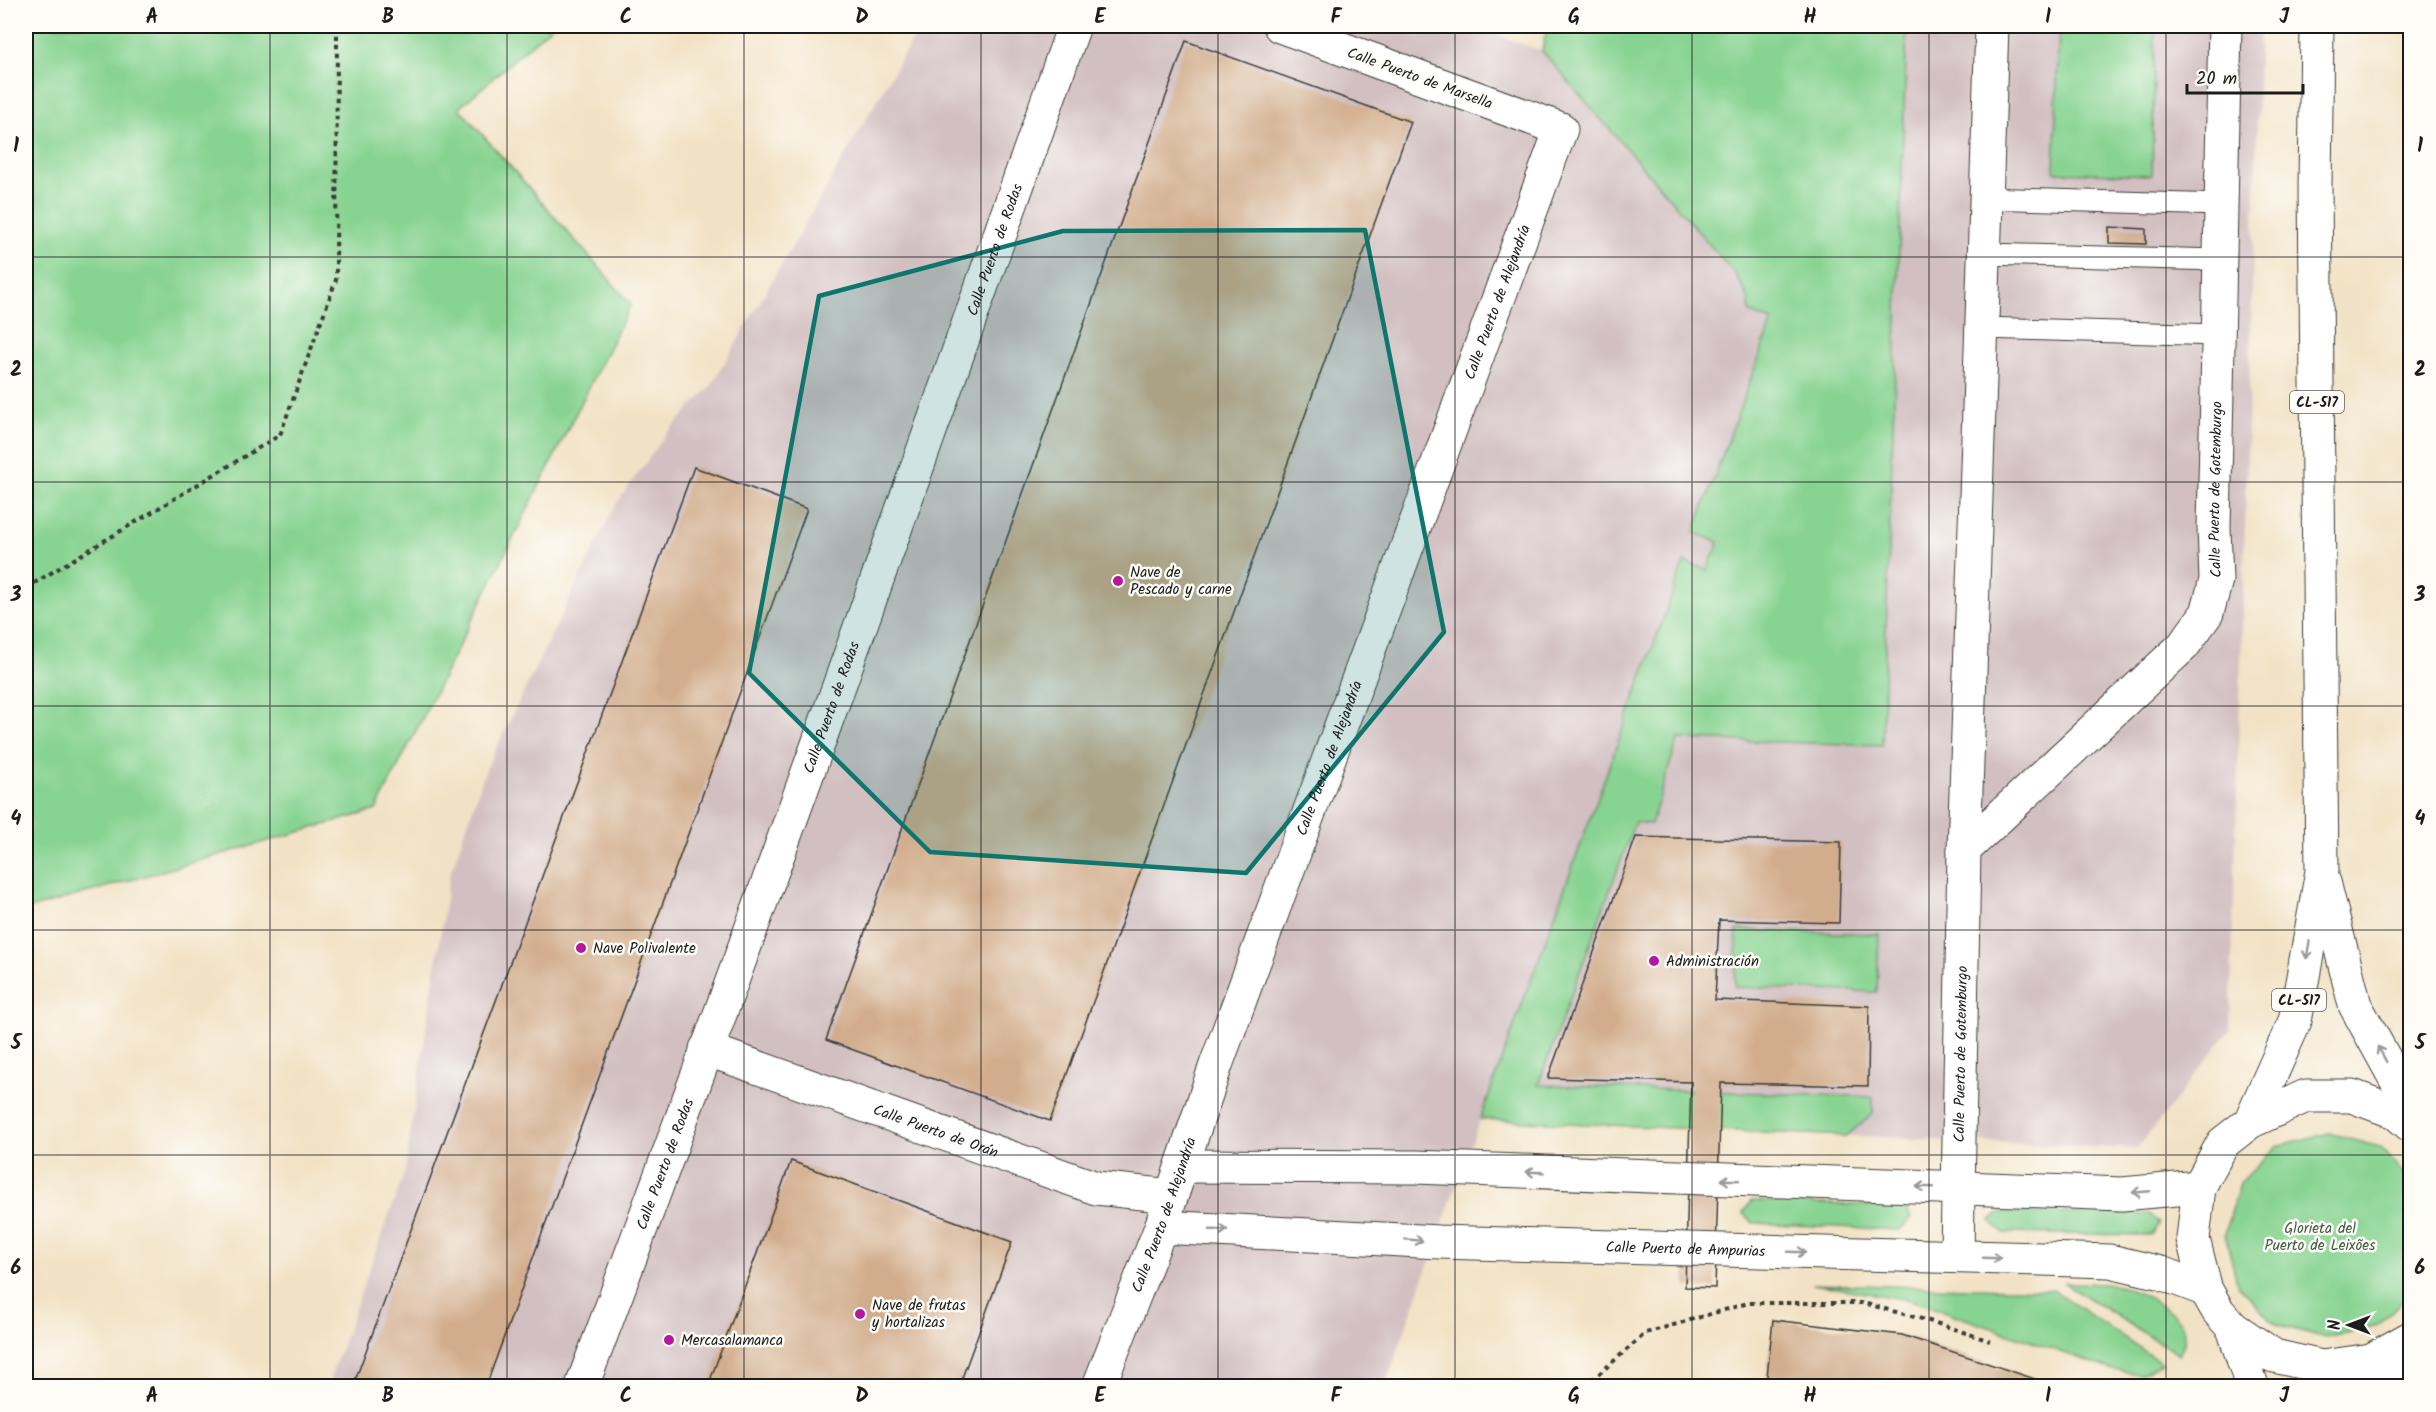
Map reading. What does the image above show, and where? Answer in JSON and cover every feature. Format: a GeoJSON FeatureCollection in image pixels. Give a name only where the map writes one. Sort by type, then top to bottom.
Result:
{"type":"FeatureCollection","features":[{"type":"Feature","properties":{"kind":"street","name":"Calle Puerto de Rodas"},"geometry":{"type":"LineString","coordinates":[[582,1386],[681,1125],[1074,26]]}},
{"type":"Feature","properties":{"kind":"street","name":"Calle Puerto de Marsella"},"geometry":{"type":"LineString","coordinates":[[1280,26],[1561,129]]}},
{"type":"Feature","properties":{"kind":"street","name":"Calle Puerto de Gotemburgo"},"geometry":{"type":"LineString","coordinates":[[1957,1256],[1964,850],[1992,26]]}},
{"type":"Feature","properties":{"kind":"street","name":"Calle Puerto de Gotemburgo"},"geometry":{"type":"LineString","coordinates":[[1964,850],[2183,646],[2207,613],[2216,580],[2214,528],[2225,26]]}},
{"type":"Feature","properties":{"kind":"street","name":"CL-517"},"geometry":{"type":"LineString","coordinates":[[2250,1122],[2295,1021],[2322,871],[2315,188],[2317,26]]}},
{"type":"Feature","properties":{"kind":"street","name":"Calle Puerto de Alejandría"},"geometry":{"type":"LineString","coordinates":[[1100,1386],[1161,1227],[1216,1065],[1561,129]]}},
{"type":"Feature","properties":{"kind":"street","name":"CL-517"},"geometry":{"type":"LineString","coordinates":[[2322,871],[2355,1005],[2410,1105]]}},
{"type":"Feature","properties":{"kind":"street","name":"Calle Puerto de Orán"},"geometry":{"type":"LineString","coordinates":[[706,1050],[1096,1188],[1171,1196]]}},
{"type":"Feature","properties":{"kind":"street","name":"CL-517"},"geometry":{"type":"LineString","coordinates":[[2410,1125],[2395,1112],[2352,1096],[2306,1096],[2250,1122],[2223,1143],[2199,1187],[2193,1239],[2206,1290],[2218,1311],[2233,1328],[2274,1356],[2322,1367],[2371,1360],[2410,1340]]}},
{"type":"Feature","properties":{"kind":"street"},"geometry":{"type":"LineString","coordinates":[[1182,1166],[1416,1167],[2122,1194],[2199,1187]]}},
{"type":"Feature","properties":{"kind":"street","name":"Calle Puerto de Ampurias"},"geometry":{"type":"LineString","coordinates":[[1161,1227],[1439,1242],[2110,1261],[2161,1274],[2206,1290]]}},
{"type":"Feature","properties":{"kind":"street","name":"CL-517"},"geometry":{"type":"LineString","coordinates":[[2233,1328],[2252,1386]]}},
{"type":"Feature","properties":{"kind":"street","name":"CL-517"},"geometry":{"type":"LineString","coordinates":[[2381,1386],[2410,1340]]}},
{"type":"Feature","properties":{"kind":"lane"},"geometry":{"type":"LineString","coordinates":[[1986,198],[2222,205]]}},
{"type":"Feature","properties":{"kind":"lane"},"geometry":{"type":"LineString","coordinates":[[1984,254],[2220,260]]}},
{"type":"Feature","properties":{"kind":"lane"},"geometry":{"type":"LineString","coordinates":[[1983,328],[2219,335]]}},
{"type":"Feature","properties":{"kind":"path"},"geometry":{"type":"LineString","coordinates":[[26,588],[280,435],[336,280],[337,28],[335,26]]}},
{"type":"Feature","properties":{"kind":"path"},"geometry":{"type":"LineString","coordinates":[[1585,1386],[1646,1333],[1748,1303],[1863,1303],[1933,1322],[1990,1341]]}},
{"type":"Feature","properties":{"kind":"highlighted area"},"geometry":{"type":"Polygon","coordinates":[[[1365,230],[1444,632],[1246,873],[930,852],[749,673],[819,296],[1063,231],[1365,230]]]}},
{"type":"Feature","properties":{"kind":"shaded area","name":"Mercasalamanca"},"geometry":{"type":"Polygon","coordinates":[[[920,26],[1473,26],[1542,51],[1547,26],[2260,26],[2230,1030],[2137,1149],[1480,1119],[1385,1386],[327,1386],[405,1171],[449,877],[486,769],[616,504],[667,433],[711,386],[920,26]]]}},
{"type":"Feature","properties":{"kind":"green space"},"geometry":{"type":"Polygon","coordinates":[[[26,26],[552,26],[459,108],[631,304],[376,810],[26,910],[26,26]]]}},
{"type":"Feature","properties":{"kind":"green space"},"geometry":{"type":"Polygon","coordinates":[[[1547,26],[1907,26],[1882,745],[1678,739],[1651,824],[1635,822],[1538,1085],[1873,1097],[1873,1114],[1846,1136],[1480,1119],[1684,562],[1707,570],[1719,542],[1694,533],[1772,321],[1750,313],[1748,297],[1736,275],[1542,51],[1547,26]]]}},
{"type":"Feature","properties":{"kind":"green space"},"geometry":{"type":"Polygon","coordinates":[[[2059,26],[2155,26],[2152,175],[2054,172],[2059,26]]]}},
{"type":"Feature","properties":{"kind":"green space"},"geometry":{"type":"Polygon","coordinates":[[[1737,930],[1879,934],[1877,992],[1735,987],[1737,930]]]}},
{"type":"Feature","properties":{"kind":"green space","name":"Glorieta del Puerto de Leixões"},"geometry":{"type":"Polygon","coordinates":[[[2329,1133],[2380,1147],[2410,1179],[2410,1293],[2378,1325],[2326,1338],[2275,1324],[2238,1286],[2225,1234],[2240,1183],[2277,1146],[2329,1133]]]}},
{"type":"Feature","properties":{"kind":"green space"},"geometry":{"type":"Polygon","coordinates":[[[1751,1201],[1905,1207],[1911,1218],[1900,1230],[1753,1223],[1743,1213],[1751,1201]]]}},
{"type":"Feature","properties":{"kind":"green space"},"geometry":{"type":"Polygon","coordinates":[[[2001,1212],[2149,1214],[2159,1223],[2151,1235],[2003,1233],[1990,1221],[2001,1212]]]}},
{"type":"Feature","properties":{"kind":"green space"},"geometry":{"type":"Polygon","coordinates":[[[2064,1283],[2119,1286],[2138,1292],[2160,1304],[2178,1320],[2183,1329],[2185,1340],[2179,1355],[2064,1283]]]}},
{"type":"Feature","properties":{"kind":"green space"},"geometry":{"type":"Polygon","coordinates":[[[1812,1284],[2053,1290],[2162,1363],[2141,1374],[2113,1370],[1911,1300],[1812,1284]]]}},
{"type":"Feature","properties":{"kind":"building","name":"Nave de Pescado y carne"},"geometry":{"type":"Polygon","coordinates":[[[1186,41],[1411,122],[1050,1121],[826,1040],[1186,41]]]}},
{"type":"Feature","properties":{"kind":"building"},"geometry":{"type":"Polygon","coordinates":[[[2109,227],[2146,229],[2146,244],[2109,243],[2109,227]]]}},
{"type":"Feature","properties":{"kind":"building","name":"Nave Polivalente"},"geometry":{"type":"Polygon","coordinates":[[[694,467],[807,509],[486,1386],[353,1386],[694,467]]]}},
{"type":"Feature","properties":{"kind":"building","name":"Administración"},"geometry":{"type":"Polygon","coordinates":[[[1636,837],[1841,842],[1839,923],[1719,920],[1715,1000],[1869,1006],[1868,1086],[1721,1083],[1715,1288],[1685,1287],[1691,1082],[1548,1078],[1636,837]]]}},
{"type":"Feature","properties":{"kind":"building","name":"Nave de frutas y hortalizas"},"geometry":{"type":"Polygon","coordinates":[[[791,1161],[1012,1242],[959,1386],[708,1386],[791,1161]]]}},
{"type":"Feature","properties":{"kind":"building"},"geometry":{"type":"Polygon","coordinates":[[[1773,1320],[1902,1335],[2056,1386],[1766,1386],[1773,1320]]]}},
{"type":"Feature","properties":{"kind":"place","name":"Nave de Pescado y carne"},"geometry":{"type":"Point","coordinates":[1118,581]}},
{"type":"Feature","properties":{"kind":"place","name":"Nave Polivalente"},"geometry":{"type":"Point","coordinates":[581,948]}},
{"type":"Feature","properties":{"kind":"place","name":"Administración"},"geometry":{"type":"Point","coordinates":[1654,961]}},
{"type":"Feature","properties":{"kind":"place","name":"Nave de frutas y hortalizas"},"geometry":{"type":"Point","coordinates":[860,1314]}},
{"type":"Feature","properties":{"kind":"place","name":"Mercasalamanca"},"geometry":{"type":"Point","coordinates":[669,1340]}}]}
